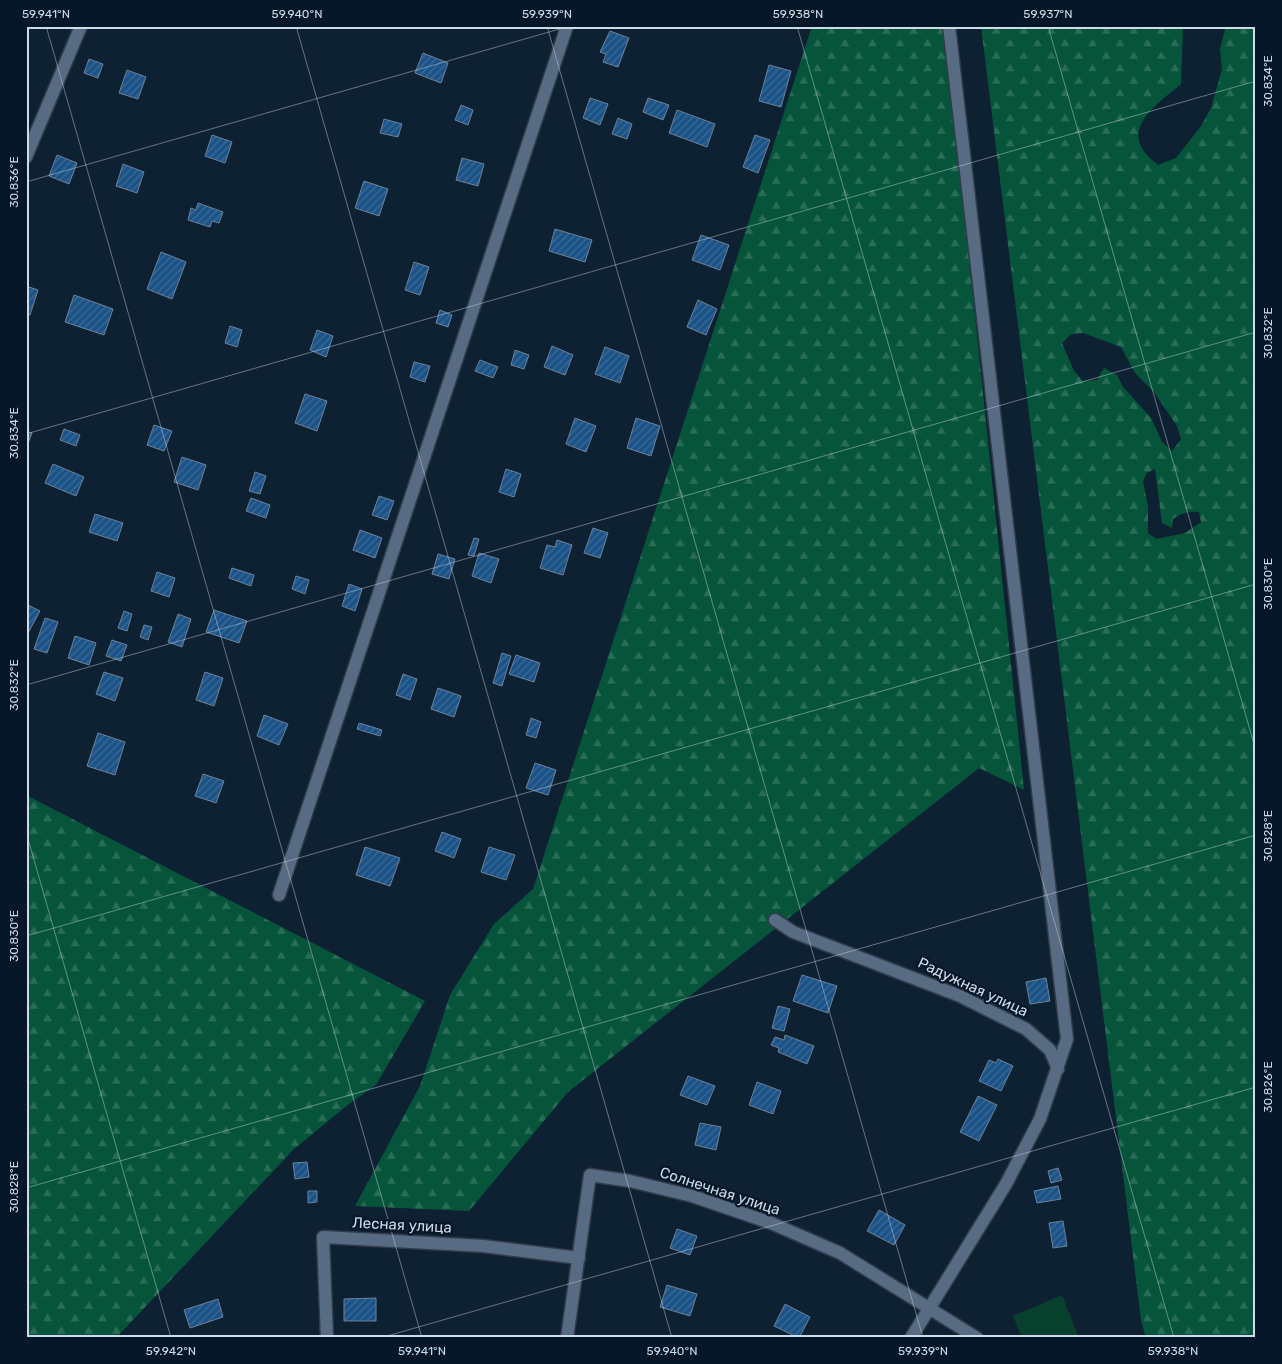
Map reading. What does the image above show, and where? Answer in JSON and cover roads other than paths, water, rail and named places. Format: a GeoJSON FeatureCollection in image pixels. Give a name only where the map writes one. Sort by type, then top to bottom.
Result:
{"type":"FeatureCollection","features":[{"type":"Feature","properties":{"kind":"street"},"geometry":{"type":"LineString","coordinates":[[26,157],[81,26]]}},
{"type":"Feature","properties":{"kind":"street"},"geometry":{"type":"LineString","coordinates":[[279,895],[567,26]]}},
{"type":"Feature","properties":{"kind":"street"},"geometry":{"type":"LineString","coordinates":[[911,1338],[1006,1184],[1040,1119],[1067,1039],[949,26]]}},
{"type":"Feature","properties":{"kind":"street","name":"Радужная улица"},"geometry":{"type":"LineString","coordinates":[[775,920],[793,932],[960,996],[1026,1029],[1050,1050],[1058,1069]]}},
{"type":"Feature","properties":{"kind":"street","name":"Солнечная улица"},"geometry":{"type":"LineString","coordinates":[[567,1338],[590,1175],[630,1181],[692,1196],[771,1223],[840,1253],[931,1308],[976,1338]]}},
{"type":"Feature","properties":{"kind":"street","name":"Лесная улица"},"geometry":{"type":"LineString","coordinates":[[327,1338],[323,1237],[483,1246],[579,1258]]}}]}
